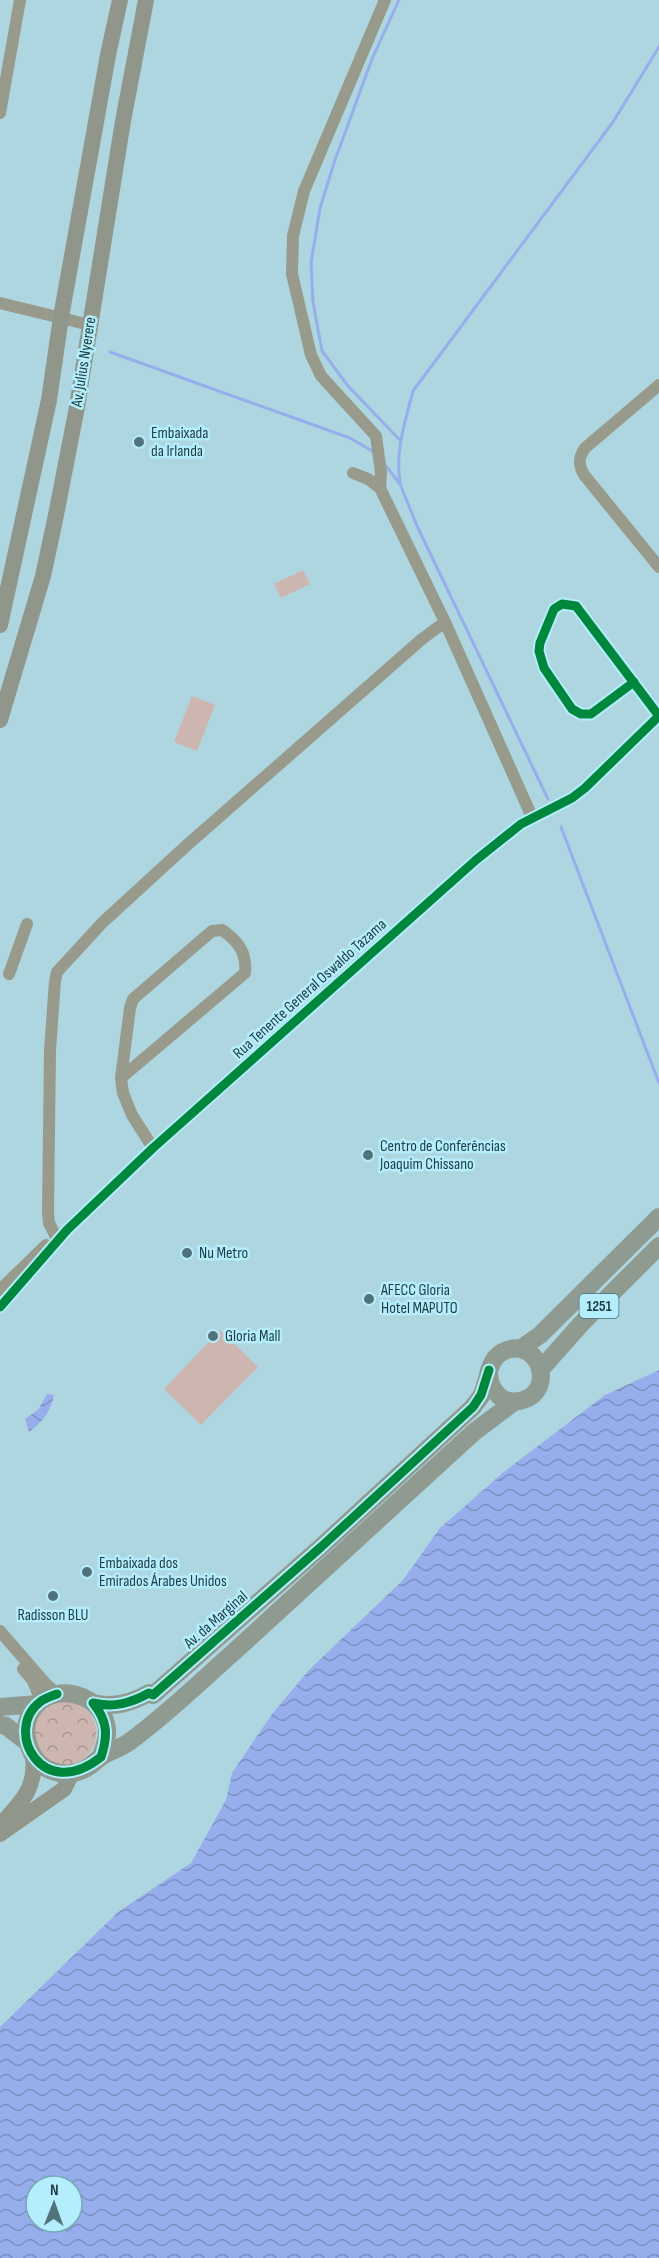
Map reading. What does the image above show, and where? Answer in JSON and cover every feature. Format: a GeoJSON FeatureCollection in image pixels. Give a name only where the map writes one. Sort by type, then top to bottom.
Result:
{"type":"FeatureCollection","features":[{"type":"Feature","properties":{"kind":"main road","name":"Av. Julius Nyerere"},"geometry":{"type":"LineString","coordinates":[[0,625],[49,400],[61,316],[120,0]]}},
{"type":"Feature","properties":{"kind":"main road","name":"Av. Julius Nyerere"},"geometry":{"type":"LineString","coordinates":[[1,715],[48,556],[77,407],[123,121],[147,0]]}},
{"type":"Feature","properties":{"kind":"main road","name":"Av. da Marginal"},"geometry":{"type":"LineString","coordinates":[[0,1707],[76,1694],[93,1703],[109,1706],[131,1702],[149,1692],[153,1695],[321,1547],[473,1407],[482,1395],[489,1370],[498,1354],[512,1348],[520,1349],[540,1335],[659,1217]]}},
{"type":"Feature","properties":{"kind":"main road","name":"Av. da Marginal"},"geometry":{"type":"LineString","coordinates":[[0,1834],[64,1789],[72,1773],[82,1770],[128,1743],[339,1556],[474,1432],[514,1402],[522,1401],[536,1392],[540,1385],[541,1369],[581,1324],[659,1246]]}},
{"type":"Feature","properties":{"kind":"main road"},"geometry":{"type":"LineString","coordinates":[[520,1349],[534,1356],[541,1369]]}},
{"type":"Feature","properties":{"kind":"main road"},"geometry":{"type":"LineString","coordinates":[[489,1370],[491,1387],[505,1400],[514,1402]]}},
{"type":"Feature","properties":{"kind":"main road"},"geometry":{"type":"LineString","coordinates":[[0,1824],[24,1800],[33,1775],[25,1732],[27,1722],[45,1700]]}},
{"type":"Feature","properties":{"kind":"main road"},"geometry":{"type":"LineString","coordinates":[[93,1703],[101,1712],[107,1735],[101,1757]]}},
{"type":"Feature","properties":{"kind":"main road"},"geometry":{"type":"LineString","coordinates":[[0,1725],[6,1726],[50,1770],[72,1773]]}},
{"type":"Feature","properties":{"kind":"street"},"geometry":{"type":"LineString","coordinates":[[0,110],[20,0]]}},
{"type":"Feature","properties":{"kind":"street"},"geometry":{"type":"LineString","coordinates":[[380,488],[381,473],[376,436],[321,376],[311,355],[292,274],[293,236],[304,191],[385,0]]}},
{"type":"Feature","properties":{"kind":"street"},"geometry":{"type":"LineString","coordinates":[[0,303],[61,316],[90,325]]}},
{"type":"Feature","properties":{"kind":"street"},"geometry":{"type":"LineString","coordinates":[[659,385],[585,448],[579,462],[580,469],[585,476],[659,567]]}},
{"type":"Feature","properties":{"kind":"street"},"geometry":{"type":"LineString","coordinates":[[353,473],[368,479],[380,488],[445,622],[532,817]]}},
{"type":"Feature","properties":{"kind":"street"},"geometry":{"type":"LineString","coordinates":[[634,682],[591,714],[581,714],[572,709],[544,668],[539,651],[554,609],[562,604],[576,606],[634,682],[659,716]]}},
{"type":"Feature","properties":{"kind":"street"},"geometry":{"type":"LineString","coordinates":[[61,1234],[49,1223],[48,1212],[50,1050],[57,972],[102,923],[178,854],[422,639],[445,622]]}},
{"type":"Feature","properties":{"kind":"street"},"geometry":{"type":"LineString","coordinates":[[422,639],[437,634],[452,638]]}},
{"type":"Feature","properties":{"kind":"street","name":"Rua Tenente General Oswaldo Tazama"},"geometry":{"type":"LineString","coordinates":[[0,1290],[153,1148],[476,860],[532,817],[572,798],[585,788],[659,716]]}},
{"type":"Feature","properties":{"kind":"street"},"geometry":{"type":"LineString","coordinates":[[8,973],[27,924]]}},
{"type":"Feature","properties":{"kind":"street"},"geometry":{"type":"LineString","coordinates":[[122,1078],[245,973],[246,961],[242,948],[234,938],[222,930],[212,931],[133,999],[126,1028],[122,1078],[123,1093],[132,1115],[153,1148]]}},
{"type":"Feature","properties":{"kind":"street","name":"Rua Tenente General Oswaldo Tazama"},"geometry":{"type":"LineString","coordinates":[[0,1307],[61,1234]]}},
{"type":"Feature","properties":{"kind":"street"},"geometry":{"type":"LineString","coordinates":[[0,1631],[45,1683],[45,1700]]}},
{"type":"Feature","properties":{"kind":"street"},"geometry":{"type":"LineString","coordinates":[[0,1642],[33,1681],[45,1700]]}},
{"type":"Feature","properties":{"kind":"green space"},"geometry":{"type":"Polygon","coordinates":[[[303,570],[310,584],[281,598],[274,584],[303,570]]]}},
{"type":"Feature","properties":{"kind":"green space"},"geometry":{"type":"Polygon","coordinates":[[[192,696],[215,705],[197,751],[174,742],[192,696]]]}},
{"type":"Feature","properties":{"kind":"green space"},"geometry":{"type":"Polygon","coordinates":[[[220,1330],[258,1367],[201,1425],[164,1389],[220,1330]]]}},
{"type":"Feature","properties":{"kind":"green space"},"geometry":{"type":"Polygon","coordinates":[[[69,1701],[89,1713],[94,1721],[96,1738],[94,1746],[83,1759],[63,1765],[44,1759],[32,1736],[37,1720],[46,1707],[69,1701]]]}},
{"type":"Feature","properties":{"kind":"water"},"geometry":{"type":"Polygon","coordinates":[[[659,1370],[659,2258],[0,2258],[0,2027],[118,1912],[191,1863],[226,1800],[232,1773],[272,1714],[309,1670],[403,1580],[440,1528],[505,1471],[605,1395],[659,1370]]]}},
{"type":"Feature","properties":{"kind":"water"},"geometry":{"type":"Polygon","coordinates":[[[47,1394],[54,1395],[51,1407],[42,1420],[29,1432],[25,1419],[38,1410],[47,1394]]]}},
{"type":"Feature","properties":{"kind":"waterway"},"geometry":{"type":"LineString","coordinates":[[399,0],[372,59],[335,160],[320,208],[311,263],[313,302],[322,351],[348,386],[399,439]]}},
{"type":"Feature","properties":{"kind":"waterway"},"geometry":{"type":"LineString","coordinates":[[400,483],[400,448],[413,391],[613,122],[659,47]]}},
{"type":"Feature","properties":{"kind":"waterway"},"geometry":{"type":"LineString","coordinates":[[110,352],[350,438],[374,452]]}},
{"type":"Feature","properties":{"kind":"waterway"},"geometry":{"type":"LineString","coordinates":[[386,466],[400,484],[417,526],[548,799]]}},
{"type":"Feature","properties":{"kind":"waterway"},"geometry":{"type":"LineString","coordinates":[[561,827],[659,1083]]}},
{"type":"Feature","properties":{"kind":"cycle path"},"geometry":{"type":"LineString","coordinates":[[0,1307],[67,1230],[153,1148],[476,860],[521,824],[572,798],[585,788],[659,716],[576,606],[562,604],[554,609],[539,651],[544,668],[572,709],[581,714],[591,714],[634,682]]}},
{"type":"Feature","properties":{"kind":"cycle path"},"geometry":{"type":"LineString","coordinates":[[93,1703],[115,1705],[129,1702],[149,1693],[153,1695],[321,1547],[473,1407],[481,1395],[489,1370]]}},
{"type":"Feature","properties":{"kind":"cycle path"},"geometry":{"type":"LineString","coordinates":[[57,1694],[40,1702],[30,1714],[26,1729],[27,1744],[34,1758],[46,1768],[61,1772],[80,1769],[101,1757],[106,1735],[102,1716],[93,1703]]}},
{"type":"Feature","properties":{"kind":"place","name":"Embaixada da Irlanda"},"geometry":{"type":"Point","coordinates":[139,442]}},
{"type":"Feature","properties":{"kind":"place","name":"Centro de Conferências Joaquim Chissano"},"geometry":{"type":"Point","coordinates":[368,1155]}},
{"type":"Feature","properties":{"kind":"place","name":"Nu Metro"},"geometry":{"type":"Point","coordinates":[187,1253]}},
{"type":"Feature","properties":{"kind":"place","name":"AFECC Gloria Hotel MAPUTO"},"geometry":{"type":"Point","coordinates":[369,1299]}},
{"type":"Feature","properties":{"kind":"place","name":"Gloria Mall"},"geometry":{"type":"Point","coordinates":[213,1336]}},
{"type":"Feature","properties":{"kind":"place","name":"Embaixada dos Emirados Árabes Unidos"},"geometry":{"type":"Point","coordinates":[87,1572]}},
{"type":"Feature","properties":{"kind":"place","name":"Radisson BLU"},"geometry":{"type":"Point","coordinates":[53,1596]}}]}
